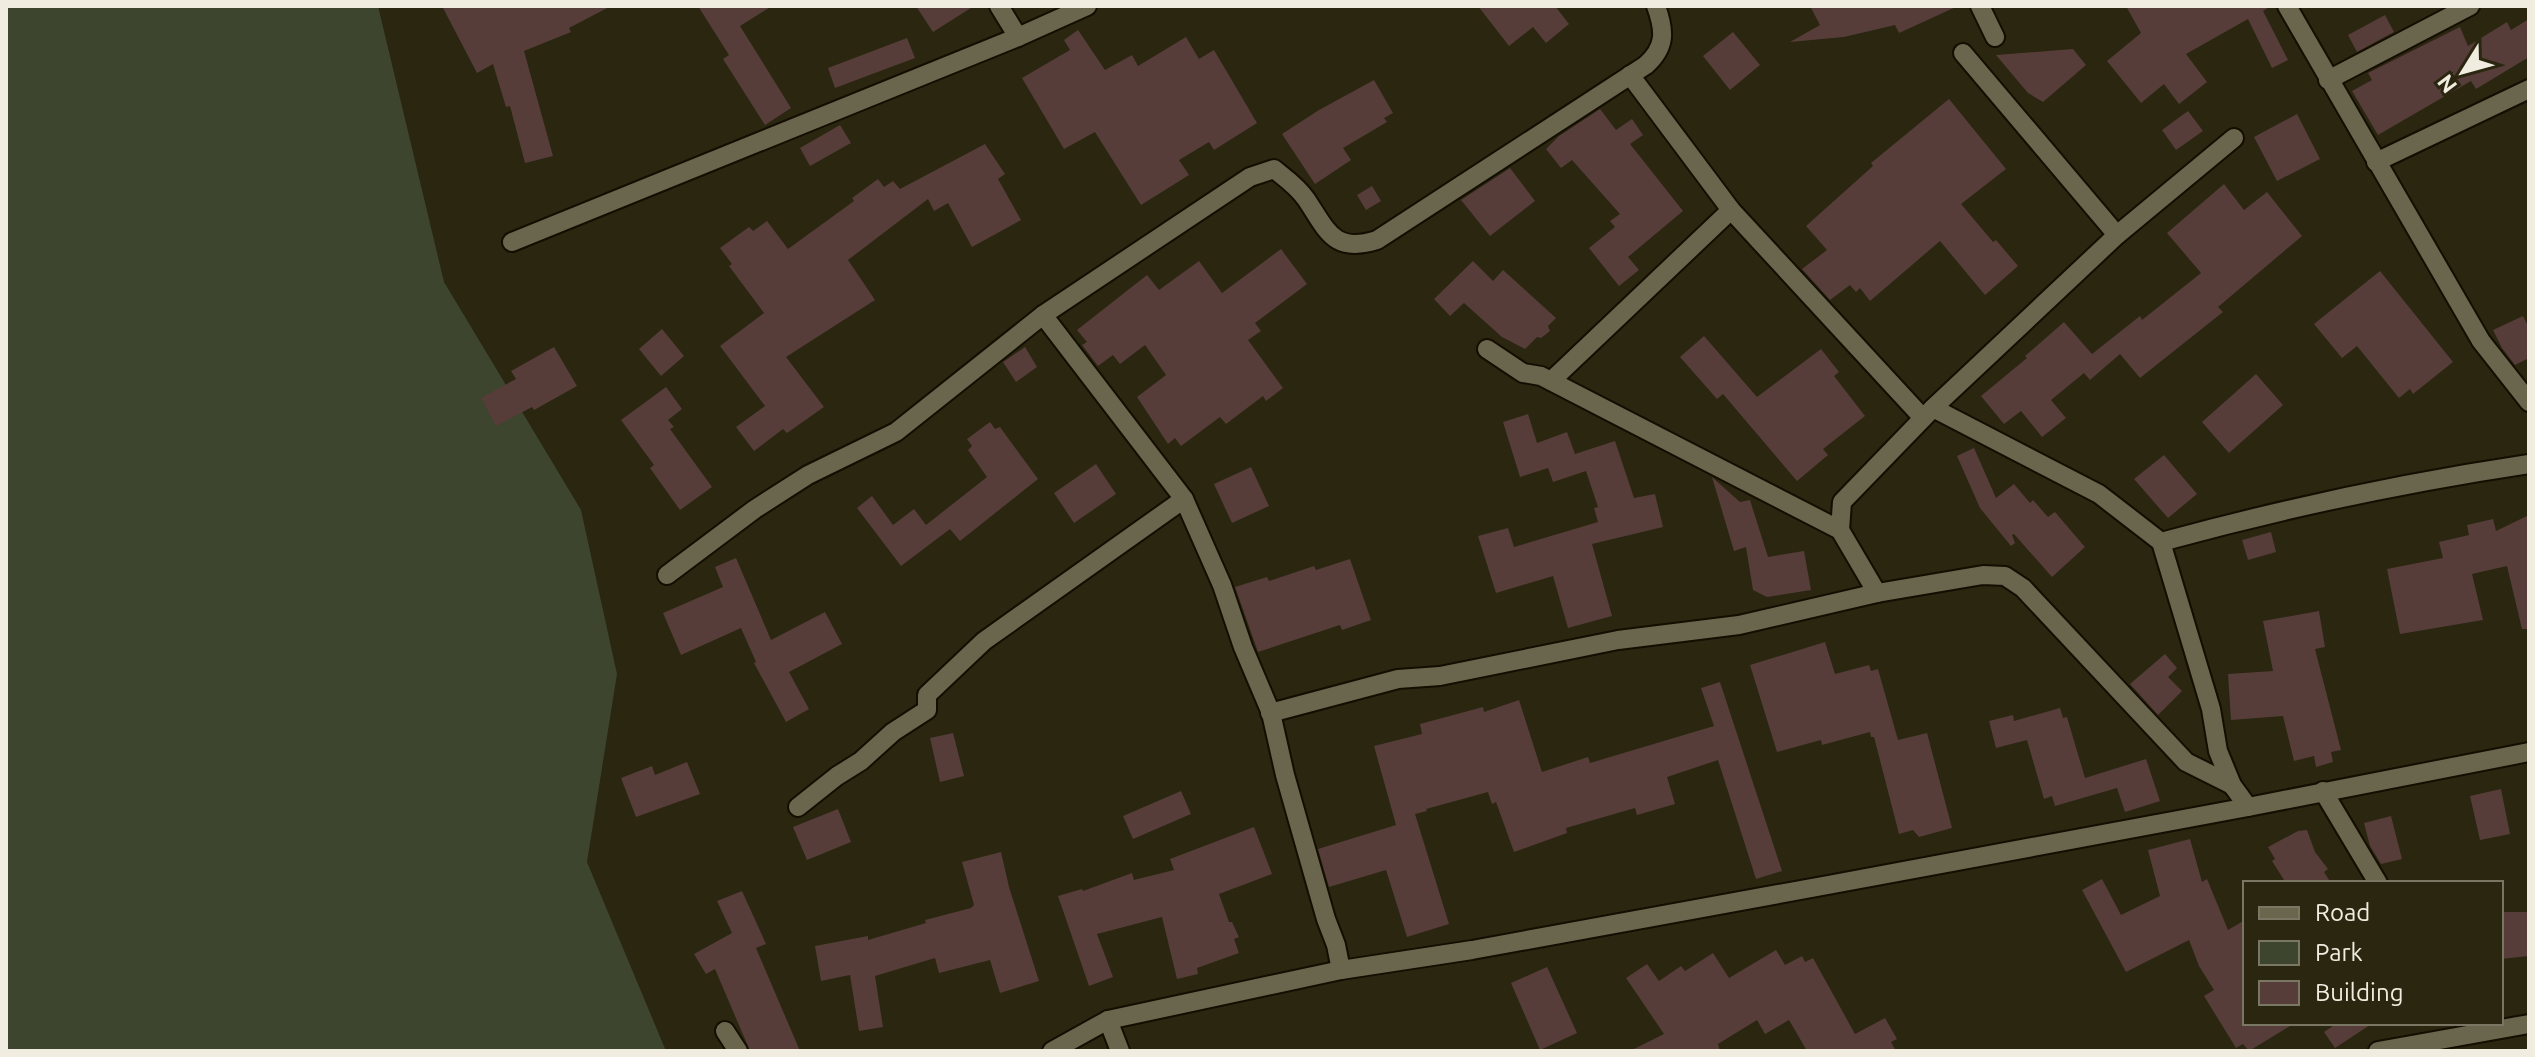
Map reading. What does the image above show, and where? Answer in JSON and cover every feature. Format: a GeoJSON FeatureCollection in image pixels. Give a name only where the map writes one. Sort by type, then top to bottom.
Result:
{"type":"FeatureCollection","features":[{"type":"Feature","properties":{"kind":"street"},"geometry":{"type":"LineString","coordinates":[[999,6],[1018,37]]}},
{"type":"Feature","properties":{"kind":"street"},"geometry":{"type":"LineString","coordinates":[[512,242],[1018,37],[1087,6]]}},
{"type":"Feature","properties":{"kind":"street"},"geometry":{"type":"LineString","coordinates":[[667,575],[755,509],[808,475],[896,432],[1043,315],[1250,177],[1274,169],[1305,197],[1322,227],[1340,241],[1356,247],[1377,240],[1657,55],[1663,43],[1663,24],[1656,6]]}},
{"type":"Feature","properties":{"kind":"street"},"geometry":{"type":"LineString","coordinates":[[1980,6],[1995,37]]}},
{"type":"Feature","properties":{"kind":"street"},"geometry":{"type":"LineString","coordinates":[[2287,6],[2481,341],[2529,402]]}},
{"type":"Feature","properties":{"kind":"street"},"geometry":{"type":"LineString","coordinates":[[2328,80],[2470,6]]}},
{"type":"Feature","properties":{"kind":"street"},"geometry":{"type":"LineString","coordinates":[[1963,53],[2117,235]]}},
{"type":"Feature","properties":{"kind":"street"},"geometry":{"type":"LineString","coordinates":[[1630,75],[1731,210],[1928,413],[2099,494],[2161,542],[2211,709],[2218,751],[2232,785],[2248,807]]}},
{"type":"Feature","properties":{"kind":"street"},"geometry":{"type":"LineString","coordinates":[[2376,162],[2529,89]]}},
{"type":"Feature","properties":{"kind":"street"},"geometry":{"type":"LineString","coordinates":[[1840,530],[1842,502],[1928,413],[2117,235],[2234,138]]}},
{"type":"Feature","properties":{"kind":"street"},"geometry":{"type":"LineString","coordinates":[[1551,381],[1731,210]]}},
{"type":"Feature","properties":{"kind":"street"},"geometry":{"type":"LineString","coordinates":[[1043,315],[1184,499],[1222,585],[1270,713],[1341,970]]}},
{"type":"Feature","properties":{"kind":"street"},"geometry":{"type":"LineString","coordinates":[[1487,349],[1523,373],[1541,376],[1840,530],[1877,593]]}},
{"type":"Feature","properties":{"kind":"street"},"geometry":{"type":"LineString","coordinates":[[2161,542],[2311,502],[2433,478],[2529,464]]}},
{"type":"Feature","properties":{"kind":"street"},"geometry":{"type":"LineString","coordinates":[[798,807],[861,761],[893,732],[927,710],[927,695],[984,641],[1184,499]]}},
{"type":"Feature","properties":{"kind":"street"},"geometry":{"type":"LineString","coordinates":[[1270,713],[1398,679],[1440,676],[1580,646],[1660,633],[1739,625],[1877,593],[1983,575],[2005,576],[2023,588],[2186,762],[2232,785]]}},
{"type":"Feature","properties":{"kind":"street"},"geometry":{"type":"LineString","coordinates":[[1052,1051],[1108,1020],[1341,970],[1472,950],[2529,752]]}},
{"type":"Feature","properties":{"kind":"street"},"geometry":{"type":"LineString","coordinates":[[2323,791],[2377,881]]}},
{"type":"Feature","properties":{"kind":"street"},"geometry":{"type":"LineString","coordinates":[[1108,1020],[1120,1051]]}},
{"type":"Feature","properties":{"kind":"street"},"geometry":{"type":"LineString","coordinates":[[2378,1051],[2529,1024]]}},
{"type":"Feature","properties":{"kind":"street"},"geometry":{"type":"LineString","coordinates":[[725,1031],[738,1051]]}},
{"type":"Feature","properties":{"kind":"green space"},"geometry":{"type":"Polygon","coordinates":[[[6,6],[378,6],[444,282],[581,510],[617,674],[587,862],[666,1051],[6,1051],[6,6]]]}},
{"type":"Feature","properties":{"kind":"building"},"geometry":{"type":"Polygon","coordinates":[[[442,6],[611,6],[569,28],[571,32],[524,51],[553,156],[525,163],[510,106],[506,107],[493,64],[477,73],[442,6]]]}},
{"type":"Feature","properties":{"kind":"building"},"geometry":{"type":"Polygon","coordinates":[[[698,6],[772,6],[740,26],[791,108],[765,125],[723,59],[729,55],[698,6]]]}},
{"type":"Feature","properties":{"kind":"building"},"geometry":{"type":"Polygon","coordinates":[[[916,6],[974,6],[933,32],[916,6]]]}},
{"type":"Feature","properties":{"kind":"building"},"geometry":{"type":"Polygon","coordinates":[[[1478,6],[1555,6],[1569,24],[1546,43],[1533,27],[1509,46],[1478,6]]]}},
{"type":"Feature","properties":{"kind":"building"},"geometry":{"type":"Polygon","coordinates":[[[1810,6],[1958,6],[1899,33],[1895,25],[1844,37],[1790,42],[1820,25],[1810,6]]]}},
{"type":"Feature","properties":{"kind":"building"},"geometry":{"type":"Polygon","coordinates":[[[2126,6],[2271,6],[2263,11],[2288,60],[2272,68],[2248,19],[2186,54],[2207,82],[2179,104],[2164,84],[2141,103],[2107,61],[2141,33],[2126,6]]]}},
{"type":"Feature","properties":{"kind":"building"},"geometry":{"type":"Polygon","coordinates":[[[2385,15],[2394,32],[2357,52],[2348,35],[2385,15]]]}},
{"type":"Feature","properties":{"kind":"building"},"geometry":{"type":"Polygon","coordinates":[[[2529,19],[2529,57],[2476,89],[2471,81],[2378,135],[2352,91],[2372,80],[2368,73],[2460,27],[2468,46],[2507,22],[2511,30],[2529,19]]]}},
{"type":"Feature","properties":{"kind":"building"},"geometry":{"type":"Polygon","coordinates":[[[1078,30],[1105,70],[1132,55],[1138,66],[1186,37],[1199,59],[1214,50],[1257,123],[1214,150],[1209,142],[1179,160],[1189,175],[1141,205],[1095,132],[1064,149],[1022,78],[1070,50],[1064,40],[1078,30]]]}},
{"type":"Feature","properties":{"kind":"building"},"geometry":{"type":"Polygon","coordinates":[[[1733,32],[1760,65],[1730,90],[1703,56],[1733,32]]]}},
{"type":"Feature","properties":{"kind":"building"},"geometry":{"type":"Polygon","coordinates":[[[907,38],[915,58],[835,88],[828,68],[907,38]]]}},
{"type":"Feature","properties":{"kind":"building"},"geometry":{"type":"Polygon","coordinates":[[[2073,49],[2086,65],[2043,102],[2028,93],[1996,55],[2073,49]]]}},
{"type":"Feature","properties":{"kind":"building"},"geometry":{"type":"Polygon","coordinates":[[[1374,80],[1393,113],[1384,118],[1387,122],[1343,148],[1351,160],[1315,184],[1282,134],[1374,80]]]}},
{"type":"Feature","properties":{"kind":"building"},"geometry":{"type":"Polygon","coordinates":[[[1949,99],[2006,169],[1961,204],[2018,266],[1985,295],[1940,241],[1870,301],[1860,288],[1856,292],[1850,285],[1830,300],[1802,269],[1827,250],[1806,226],[1873,166],[1871,163],[1949,99]]]}},
{"type":"Feature","properties":{"kind":"building"},"geometry":{"type":"Polygon","coordinates":[[[1600,109],[1616,130],[1632,119],[1643,135],[1630,144],[1683,211],[1628,257],[1639,270],[1619,286],[1589,248],[1615,227],[1610,221],[1620,214],[1572,160],[1561,168],[1546,149],[1559,136],[1600,109]]]}},
{"type":"Feature","properties":{"kind":"building"},"geometry":{"type":"Polygon","coordinates":[[[2188,111],[2203,131],[2176,150],[2162,130],[2188,111]]]}},
{"type":"Feature","properties":{"kind":"building"},"geometry":{"type":"Polygon","coordinates":[[[2297,114],[2320,159],[2277,181],[2254,137],[2297,114]]]}},
{"type":"Feature","properties":{"kind":"building"},"geometry":{"type":"Polygon","coordinates":[[[840,125],[851,143],[810,166],[800,148],[840,125]]]}},
{"type":"Feature","properties":{"kind":"building"},"geometry":{"type":"Polygon","coordinates":[[[985,144],[1005,174],[998,179],[1021,220],[972,247],[948,203],[934,211],[928,199],[848,260],[875,300],[786,357],[824,407],[787,433],[783,429],[754,451],[736,427],[765,406],[720,346],[764,313],[729,266],[732,264],[720,248],[749,227],[753,231],[767,221],[788,249],[854,201],[852,198],[878,179],[884,187],[893,181],[900,189],[985,144]]]}},
{"type":"Feature","properties":{"kind":"building"},"geometry":{"type":"Polygon","coordinates":[[[1510,168],[1535,201],[1490,236],[1461,200],[1510,168]]]}},
{"type":"Feature","properties":{"kind":"building"},"geometry":{"type":"Polygon","coordinates":[[[2224,184],[2244,210],[2267,192],[2302,236],[2218,307],[2223,312],[2140,378],[2120,354],[2090,380],[2084,373],[2051,400],[2066,418],[2042,437],[2021,411],[2004,424],[1981,396],[2064,322],[2092,354],[2140,316],[2142,320],[2201,273],[2167,233],[2224,184]]]}},
{"type":"Feature","properties":{"kind":"building"},"geometry":{"type":"Polygon","coordinates":[[[1372,186],[1381,201],[1366,210],[1357,195],[1372,186]]]}},
{"type":"Feature","properties":{"kind":"building"},"geometry":{"type":"Polygon","coordinates":[[[1281,249],[1307,284],[1255,323],[1261,331],[1248,340],[1283,388],[1266,401],[1263,396],[1226,424],[1220,417],[1181,446],[1175,438],[1168,444],[1137,397],[1166,375],[1145,345],[1120,364],[1113,355],[1098,366],[1082,345],[1087,342],[1077,330],[1147,275],[1159,290],[1199,261],[1222,293],[1281,249]]]}},
{"type":"Feature","properties":{"kind":"building"},"geometry":{"type":"Polygon","coordinates":[[[1473,261],[1493,281],[1503,270],[1556,318],[1548,326],[1550,331],[1541,338],[1537,337],[1525,349],[1502,337],[1464,303],[1450,316],[1434,299],[1473,261]]]}},
{"type":"Feature","properties":{"kind":"building"},"geometry":{"type":"Polygon","coordinates":[[[2380,271],[2453,362],[2413,394],[2410,389],[2399,398],[2357,346],[2342,358],[2314,324],[2380,271]]]}},
{"type":"Feature","properties":{"kind":"building"},"geometry":{"type":"Polygon","coordinates":[[[2523,316],[2529,328],[2529,358],[2515,365],[2493,330],[2523,316]]]}},
{"type":"Feature","properties":{"kind":"building"},"geometry":{"type":"Polygon","coordinates":[[[662,329],[684,356],[661,376],[639,349],[662,329]]]}},
{"type":"Feature","properties":{"kind":"building"},"geometry":{"type":"Polygon","coordinates":[[[1704,336],[1757,397],[1821,349],[1839,372],[1834,376],[1865,416],[1823,449],[1828,455],[1797,481],[1723,394],[1717,399],[1680,357],[1704,336]]]}},
{"type":"Feature","properties":{"kind":"building"},"geometry":{"type":"Polygon","coordinates":[[[554,347],[577,386],[534,410],[532,407],[496,426],[481,398],[516,379],[511,371],[554,347]]]}},
{"type":"Feature","properties":{"kind":"building"},"geometry":{"type":"Polygon","coordinates":[[[1025,347],[1037,367],[1016,382],[1003,362],[1025,347]]]}},
{"type":"Feature","properties":{"kind":"building"},"geometry":{"type":"Polygon","coordinates":[[[2256,374],[2283,405],[2229,453],[2202,422],[2256,374]]]}},
{"type":"Feature","properties":{"kind":"building"},"geometry":{"type":"Polygon","coordinates":[[[666,387],[682,409],[668,420],[674,427],[670,429],[712,487],[680,510],[650,468],[654,465],[621,420],[666,387]]]}},
{"type":"Feature","properties":{"kind":"building"},"geometry":{"type":"Polygon","coordinates":[[[1528,414],[1537,443],[1567,432],[1575,454],[1615,441],[1634,498],[1655,494],[1663,527],[1592,544],[1612,616],[1568,628],[1553,576],[1496,593],[1478,536],[1508,528],[1514,547],[1598,522],[1594,508],[1598,507],[1586,471],[1553,482],[1548,468],[1520,477],[1503,422],[1528,414]]]}},
{"type":"Feature","properties":{"kind":"building"},"geometry":{"type":"Polygon","coordinates":[[[990,422],[995,429],[1000,427],[1038,479],[960,541],[950,529],[901,566],[857,508],[872,496],[893,525],[914,509],[926,525],[987,477],[968,450],[972,446],[967,439],[990,422]]]}},
{"type":"Feature","properties":{"kind":"building"},"geometry":{"type":"Polygon","coordinates":[[[1974,448],[1996,498],[2014,484],[2030,503],[2033,500],[2048,517],[2055,512],[2085,547],[2052,577],[2014,534],[2015,543],[2011,546],[1980,508],[1957,456],[1974,448]]]}},
{"type":"Feature","properties":{"kind":"building"},"geometry":{"type":"Polygon","coordinates":[[[2164,455],[2197,494],[2168,518],[2134,479],[2164,455]]]}},
{"type":"Feature","properties":{"kind":"building"},"geometry":{"type":"Polygon","coordinates":[[[1096,464],[1116,494],[1074,523],[1054,493],[1096,464]]]}},
{"type":"Feature","properties":{"kind":"building"},"geometry":{"type":"Polygon","coordinates":[[[1251,467],[1269,506],[1232,523],[1214,484],[1251,467]]]}},
{"type":"Feature","properties":{"kind":"building"},"geometry":{"type":"Polygon","coordinates":[[[1712,477],[1740,502],[1750,500],[1768,557],[1804,551],[1811,590],[1767,597],[1753,590],[1746,547],[1734,551],[1712,477]]]}},
{"type":"Feature","properties":{"kind":"building"},"geometry":{"type":"Polygon","coordinates":[[[2529,515],[2529,629],[2522,629],[2507,566],[2472,574],[2483,620],[2400,634],[2387,569],[2443,558],[2439,542],[2469,535],[2467,525],[2493,519],[2496,531],[2529,515]]]}},
{"type":"Feature","properties":{"kind":"building"},"geometry":{"type":"Polygon","coordinates":[[[2271,532],[2276,552],[2248,560],[2242,540],[2271,532]]]}},
{"type":"Feature","properties":{"kind":"building"},"geometry":{"type":"Polygon","coordinates":[[[736,558],[771,640],[825,612],[842,644],[789,672],[809,709],[786,722],[754,663],[741,628],[681,655],[663,613],[723,587],[715,567],[736,558]]]}},
{"type":"Feature","properties":{"kind":"building"},"geometry":{"type":"Polygon","coordinates":[[[1350,559],[1371,620],[1342,630],[1340,625],[1258,652],[1235,587],[1267,577],[1269,581],[1314,566],[1316,570],[1350,559]]]}},
{"type":"Feature","properties":{"kind":"building"},"geometry":{"type":"Polygon","coordinates":[[[2319,611],[2325,647],[2315,649],[2341,750],[2331,752],[2333,762],[2316,767],[2314,756],[2294,761],[2283,716],[2231,720],[2228,674],[2273,671],[2263,621],[2319,611]]]}},
{"type":"Feature","properties":{"kind":"building"},"geometry":{"type":"Polygon","coordinates":[[[1825,642],[1835,674],[1869,665],[1871,671],[1878,669],[1898,740],[1927,733],[1952,828],[1919,837],[1913,830],[1899,834],[1874,737],[1870,732],[1822,745],[1821,740],[1777,752],[1750,665],[1825,642]]]}},
{"type":"Feature","properties":{"kind":"building"},"geometry":{"type":"Polygon","coordinates":[[[2165,654],[2177,668],[2168,677],[2182,691],[2158,715],[2130,684],[2165,654]]]}},
{"type":"Feature","properties":{"kind":"building"},"geometry":{"type":"Polygon","coordinates":[[[1720,682],[1782,871],[1756,879],[1718,760],[1667,777],[1675,804],[1637,815],[1635,808],[1566,828],[1567,833],[1514,852],[1496,802],[1492,804],[1488,792],[1415,814],[1449,924],[1407,937],[1386,870],[1329,887],[1318,849],[1396,825],[1374,746],[1422,734],[1420,724],[1483,707],[1484,712],[1519,700],[1542,772],[1588,757],[1590,763],[1714,726],[1701,688],[1720,682]]]}},
{"type":"Feature","properties":{"kind":"building"},"geometry":{"type":"Polygon","coordinates":[[[2060,708],[2063,718],[2067,717],[2085,778],[2146,759],[2160,801],[2125,812],[2117,788],[2055,806],[2052,796],[2044,799],[2027,740],[1996,748],[1989,721],[2013,715],[2014,721],[2060,708]]]}},
{"type":"Feature","properties":{"kind":"building"},"geometry":{"type":"Polygon","coordinates":[[[953,733],[964,776],[940,782],[930,738],[953,733]]]}},
{"type":"Feature","properties":{"kind":"building"},"geometry":{"type":"Polygon","coordinates":[[[687,762],[700,794],[636,817],[621,778],[652,766],[655,775],[687,762]]]}},
{"type":"Feature","properties":{"kind":"building"},"geometry":{"type":"Polygon","coordinates":[[[2501,789],[2510,834],[2480,840],[2470,796],[2501,789]]]}},
{"type":"Feature","properties":{"kind":"building"},"geometry":{"type":"Polygon","coordinates":[[[1181,791],[1191,814],[1133,839],[1123,816],[1181,791]]]}},
{"type":"Feature","properties":{"kind":"building"},"geometry":{"type":"Polygon","coordinates":[[[838,809],[851,842],[807,860],[793,827],[838,809]]]}},
{"type":"Feature","properties":{"kind":"building"},"geometry":{"type":"Polygon","coordinates":[[[2391,816],[2402,859],[2381,864],[2370,846],[2364,823],[2391,816]]]}},
{"type":"Feature","properties":{"kind":"building"},"geometry":{"type":"Polygon","coordinates":[[[1254,827],[1272,874],[1219,894],[1229,922],[1232,922],[1239,937],[1234,939],[1239,953],[1197,968],[1198,974],[1177,979],[1162,917],[1097,934],[1113,977],[1089,986],[1058,896],[1083,891],[1132,873],[1134,880],[1174,870],[1170,859],[1254,827]]]}},
{"type":"Feature","properties":{"kind":"building"},"geometry":{"type":"Polygon","coordinates":[[[2307,830],[2315,852],[2328,869],[2324,872],[2330,881],[2285,881],[2272,861],[2275,859],[2268,847],[2298,831],[2307,830]]]}},
{"type":"Feature","properties":{"kind":"building"},"geometry":{"type":"Polygon","coordinates":[[[2190,839],[2202,882],[2207,879],[2228,930],[2243,921],[2243,1025],[2292,1025],[2249,1051],[2243,1044],[2236,1048],[2204,996],[2214,990],[2199,966],[2189,940],[2126,972],[2082,890],[2102,879],[2121,915],[2160,896],[2148,850],[2190,839]]]}},
{"type":"Feature","properties":{"kind":"building"},"geometry":{"type":"Polygon","coordinates":[[[1001,852],[1039,981],[1000,993],[990,960],[939,973],[935,958],[875,976],[883,1027],[859,1031],[850,975],[821,981],[815,946],[868,936],[868,940],[971,908],[974,905],[962,862],[1001,852]]]}},
{"type":"Feature","properties":{"kind":"building"},"geometry":{"type":"Polygon","coordinates":[[[742,891],[766,944],[756,948],[800,1051],[750,1051],[715,969],[706,974],[694,954],[732,933],[717,901],[742,891]]]}},
{"type":"Feature","properties":{"kind":"building"},"geometry":{"type":"Polygon","coordinates":[[[2503,912],[2529,912],[2529,956],[2503,959],[2503,912]]]}},
{"type":"Feature","properties":{"kind":"building"},"geometry":{"type":"Polygon","coordinates":[[[1776,950],[1785,965],[1802,956],[1805,962],[1813,958],[1855,1034],[1885,1018],[1897,1039],[1891,1042],[1896,1051],[1807,1051],[1789,1020],[1765,1034],[1757,1020],[1718,1044],[1720,1051],[1630,1051],[1664,1034],[1626,978],[1647,964],[1659,981],[1681,966],[1685,971],[1713,953],[1729,978],[1776,950]]]}},
{"type":"Feature","properties":{"kind":"building"},"geometry":{"type":"Polygon","coordinates":[[[1547,967],[1577,1033],[1540,1050],[1511,983],[1547,967]]]}},
{"type":"Feature","properties":{"kind":"building"},"geometry":{"type":"Polygon","coordinates":[[[2334,1025],[2370,1025],[2335,1048],[2324,1032],[2334,1025]]]}}]}
